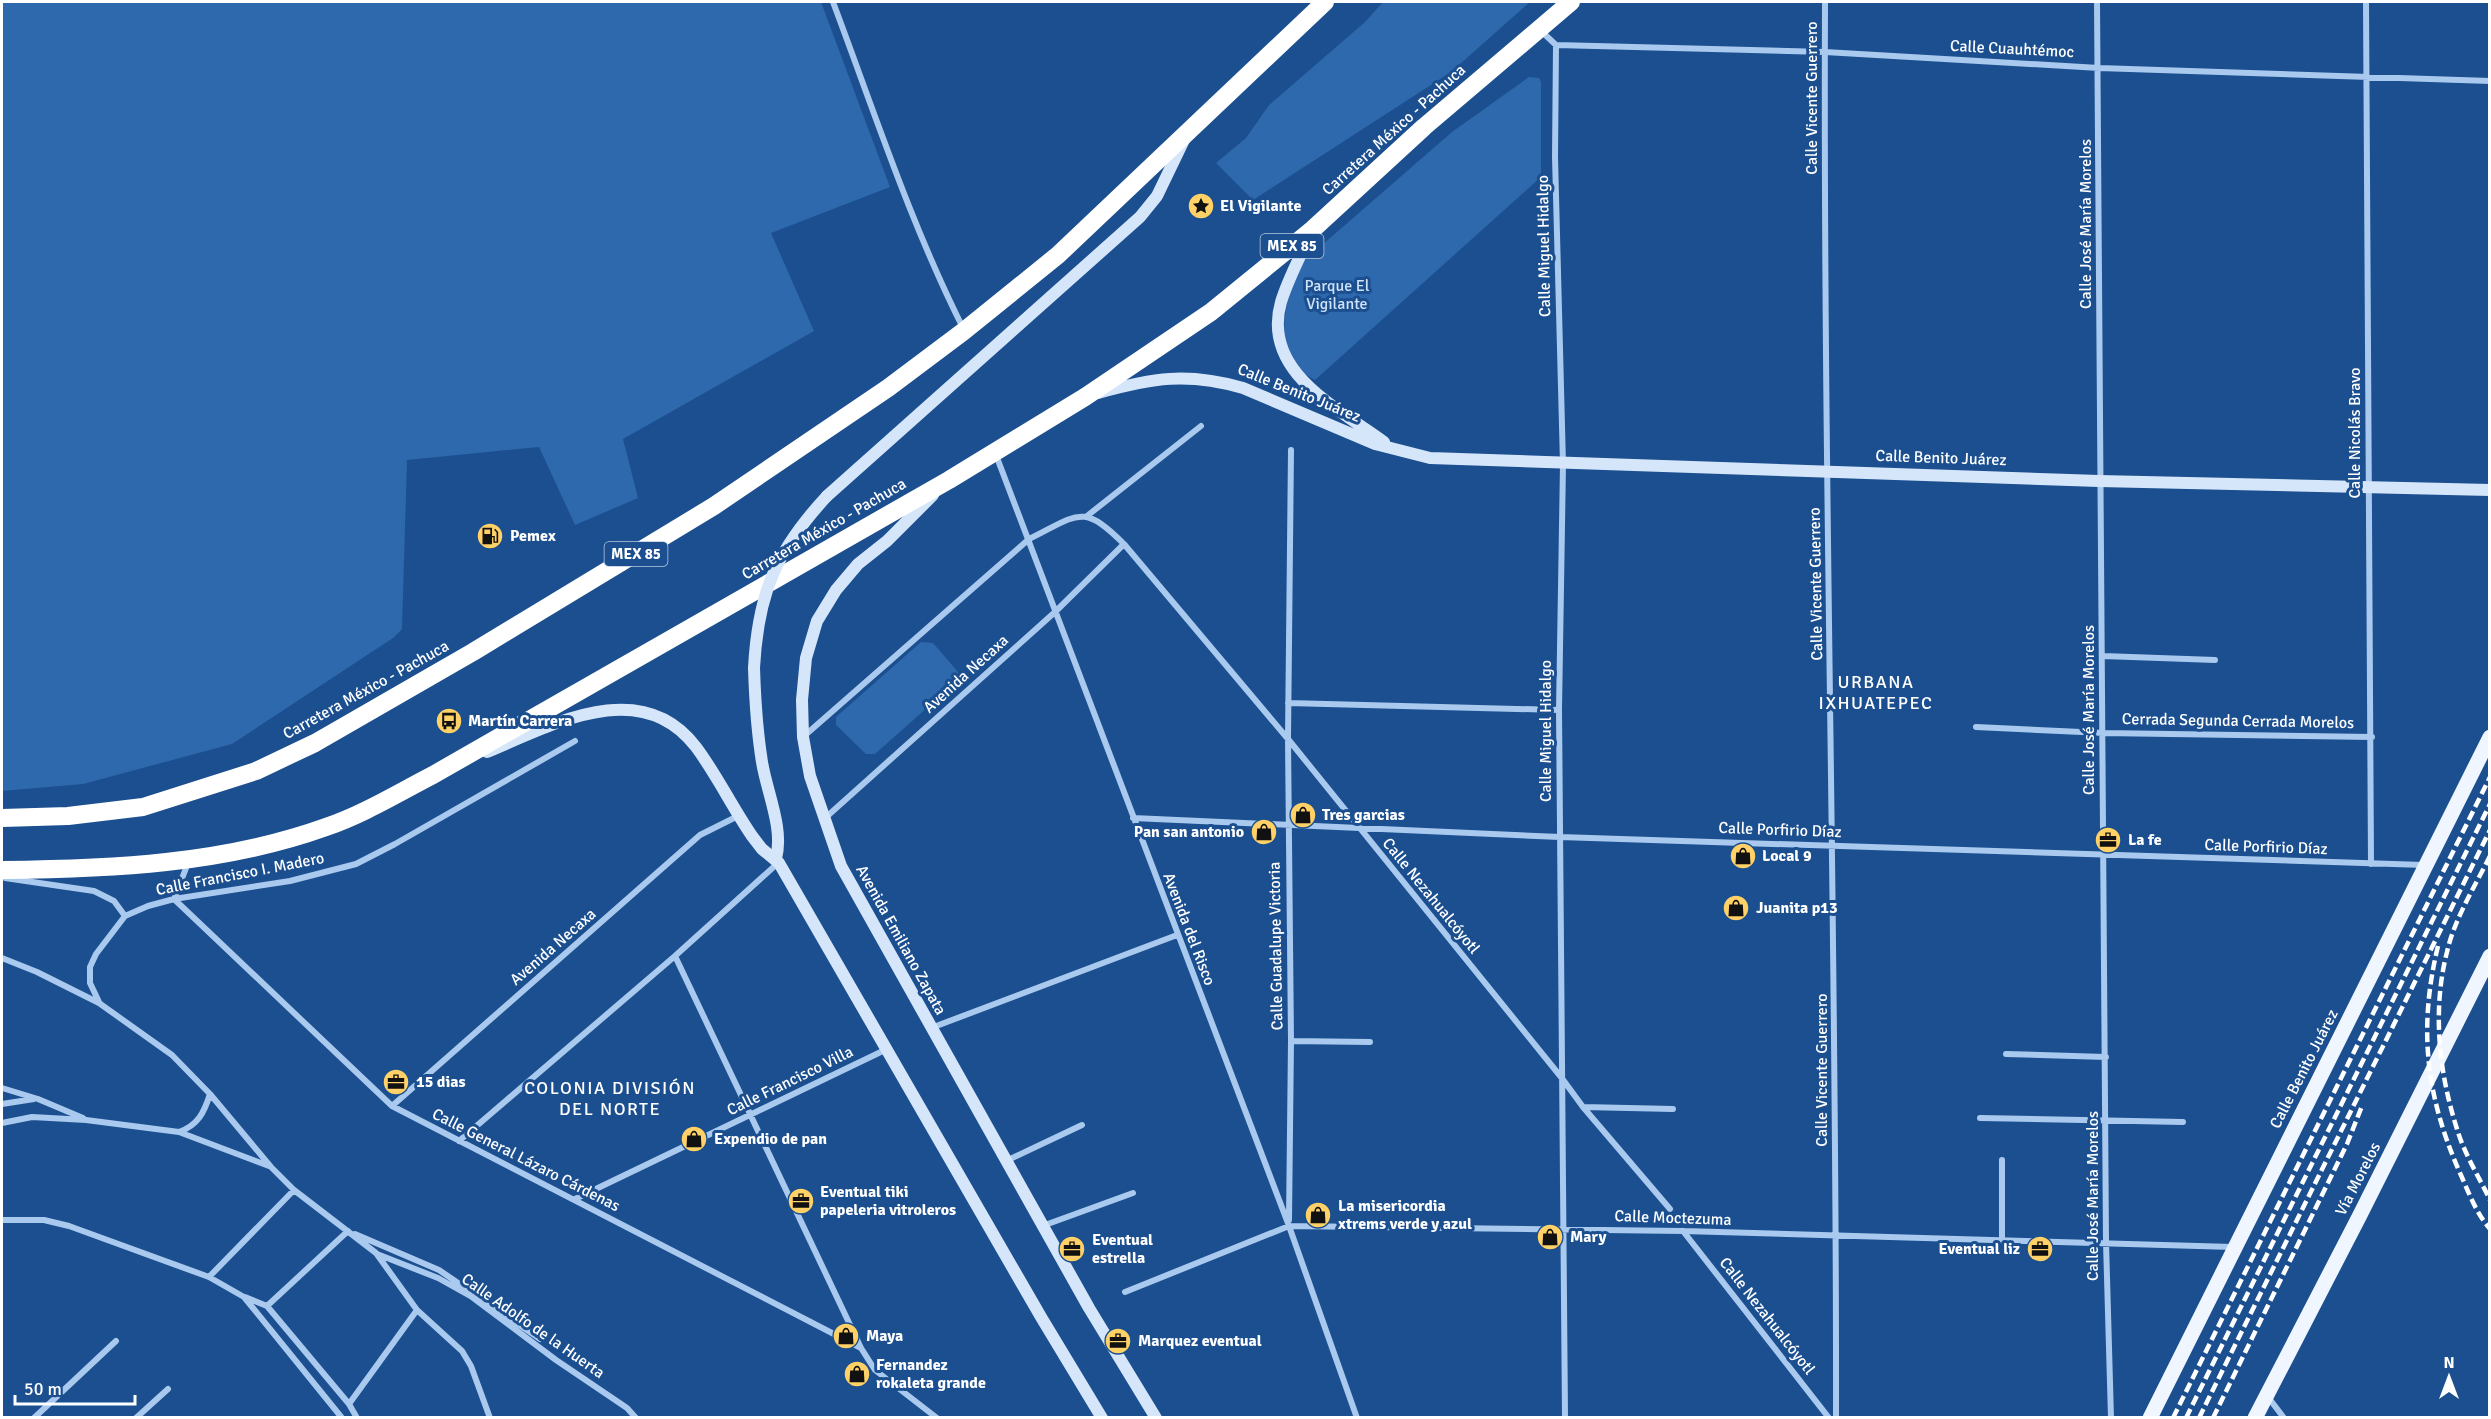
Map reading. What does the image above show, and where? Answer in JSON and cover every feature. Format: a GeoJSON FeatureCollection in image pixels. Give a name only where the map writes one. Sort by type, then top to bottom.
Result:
{"type":"FeatureCollection","features":[{"type":"Feature","properties":{"kind":"highway","name":"Carretera México - Pachuca"},"geometry":{"type":"LineString","coordinates":[[2,870],[104,867],[190,859],[259,847],[329,826],[371,808],[433,775],[949,480],[1085,397],[1211,312],[1312,229],[1424,127],[1571,4]]}},
{"type":"Feature","properties":{"kind":"highway","name":"Carretera México - Pachuca"},"geometry":{"type":"LineString","coordinates":[[2,818],[68,816],[144,807],[256,771],[315,743],[473,652],[714,506],[888,387],[964,331],[1058,255],[1316,8]]}},
{"type":"Feature","properties":{"kind":"main road"},"geometry":{"type":"LineString","coordinates":[[777,861],[777,828],[758,734],[754,668],[755,639],[761,607],[777,564],[800,527],[827,496],[1140,217],[1157,196],[1189,131]]}},
{"type":"Feature","properties":{"kind":"main road","name":"Calle Benito Juárez"},"geometry":{"type":"LineString","coordinates":[[1312,229],[1281,304],[1279,334],[1283,351],[1293,371],[1317,396],[1392,448]]}},
{"type":"Feature","properties":{"kind":"main road","name":"Calle Benito Juárez"},"geometry":{"type":"LineString","coordinates":[[1085,397],[1134,383],[1166,379],[1191,377],[1220,381],[1243,388],[1338,429],[1392,448],[1430,458],[2099,481],[2490,490]]}},
{"type":"Feature","properties":{"kind":"main road","name":"Avenida Emiliano Zapata"},"geometry":{"type":"LineString","coordinates":[[949,480],[887,540],[858,564],[836,590],[817,621],[806,658],[802,700],[803,737],[810,776],[823,820],[841,866],[930,1028],[1045,1225],[1089,1308],[1156,1418]]}},
{"type":"Feature","properties":{"kind":"main road"},"geometry":{"type":"LineString","coordinates":[[433,775],[574,716],[608,710],[634,711],[660,718],[695,746],[738,816],[762,849],[777,861],[1102,1418]]}},
{"type":"Feature","properties":{"kind":"main road","name":"Calle Benito Juárez"},"geometry":{"type":"LineString","coordinates":[[2150,1418],[2490,737]]}},
{"type":"Feature","properties":{"kind":"main road","name":"Vía Morelos"},"geometry":{"type":"LineString","coordinates":[[2255,1418],[2490,956]]}},
{"type":"Feature","properties":{"kind":"street"},"geometry":{"type":"LineString","coordinates":[[833,2],[895,167],[946,295],[964,331]]}},
{"type":"Feature","properties":{"kind":"street","name":"Calle Vicente Guerrero"},"geometry":{"type":"LineString","coordinates":[[1825,2],[1828,472],[1834,844],[1836,1418]]}},
{"type":"Feature","properties":{"kind":"street","name":"Calle José María Morelos"},"geometry":{"type":"LineString","coordinates":[[2097,2],[2099,481],[2103,656],[2102,855],[2106,1057],[2106,1242],[2111,1418]]}},
{"type":"Feature","properties":{"kind":"street","name":"Calle Nicolás Bravo"},"geometry":{"type":"LineString","coordinates":[[2366,2],[2372,864]]}},
{"type":"Feature","properties":{"kind":"street"},"geometry":{"type":"LineString","coordinates":[[1539,29],[1556,45]]}},
{"type":"Feature","properties":{"kind":"street","name":"Calle Cuauhtémoc"},"geometry":{"type":"LineString","coordinates":[[1556,45],[1825,51],[2099,68],[2490,81]]}},
{"type":"Feature","properties":{"kind":"street","name":"Calle Miguel Hidalgo"},"geometry":{"type":"LineString","coordinates":[[1556,45],[1556,169],[1563,464],[1559,710],[1565,1418]]}},
{"type":"Feature","properties":{"kind":"street"},"geometry":{"type":"LineString","coordinates":[[803,737],[1029,539],[1073,517],[1087,516],[1201,426]]}},
{"type":"Feature","properties":{"kind":"street","name":"Calle Guadalupe Victoria"},"geometry":{"type":"LineString","coordinates":[[1289,1226],[1291,1041],[1288,703],[1291,450]]}},
{"type":"Feature","properties":{"kind":"street","name":"Avenida del Risco"},"geometry":{"type":"LineString","coordinates":[[994,452],[1289,1226],[1357,1418]]}},
{"type":"Feature","properties":{"kind":"street","name":"Calle Nezahualcóyotl"},"geometry":{"type":"LineString","coordinates":[[1087,516],[1103,523],[1124,544],[1288,739],[1583,1107],[1670,1209]]}},
{"type":"Feature","properties":{"kind":"street","name":"Avenida Necaxa"},"geometry":{"type":"LineString","coordinates":[[823,820],[1055,612],[1124,544]]}},
{"type":"Feature","properties":{"kind":"street"},"geometry":{"type":"LineString","coordinates":[[2103,656],[2215,660]]}},
{"type":"Feature","properties":{"kind":"street"},"geometry":{"type":"LineString","coordinates":[[1288,703],[1559,710]]}},
{"type":"Feature","properties":{"kind":"street","name":"Cerrada Segunda Cerrada Morelos"},"geometry":{"type":"LineString","coordinates":[[1976,727],[2103,733],[2372,737]]}},
{"type":"Feature","properties":{"kind":"street","name":"Calle Francisco I. Madero"},"geometry":{"type":"LineString","coordinates":[[125,916],[148,906],[174,899],[290,881],[356,864],[575,741]]}},
{"type":"Feature","properties":{"kind":"street","name":"Avenida Necaxa"},"geometry":{"type":"LineString","coordinates":[[392,1106],[700,835],[738,816]]}},
{"type":"Feature","properties":{"kind":"street","name":"Calle Porfirio Díaz"},"geometry":{"type":"LineString","coordinates":[[1133,818],[1359,830],[2427,865]]}},
{"type":"Feature","properties":{"kind":"street"},"geometry":{"type":"LineString","coordinates":[[174,899],[190,859]]}},
{"type":"Feature","properties":{"kind":"street"},"geometry":{"type":"LineString","coordinates":[[459,1141],[675,956],[777,861]]}},
{"type":"Feature","properties":{"kind":"street"},"geometry":{"type":"LineString","coordinates":[[2,878],[94,891],[114,901],[125,916],[96,954],[90,967],[90,983],[99,1003]]}},
{"type":"Feature","properties":{"kind":"street","name":"Calle General Lázaro Cárdenas"},"geometry":{"type":"LineString","coordinates":[[174,899],[392,1106],[861,1348],[875,1370],[937,1418]]}},
{"type":"Feature","properties":{"kind":"street"},"geometry":{"type":"LineString","coordinates":[[930,1028],[1177,935]]}},
{"type":"Feature","properties":{"kind":"street"},"geometry":{"type":"LineString","coordinates":[[675,956],[861,1348]]}},
{"type":"Feature","properties":{"kind":"street"},"geometry":{"type":"LineString","coordinates":[[2,958],[38,972],[99,1003],[172,1055],[210,1094],[271,1167],[294,1190],[376,1253],[417,1310],[462,1351],[471,1366],[490,1418]]}},
{"type":"Feature","properties":{"kind":"street"},"geometry":{"type":"LineString","coordinates":[[1291,1041],[1370,1042]]}},
{"type":"Feature","properties":{"kind":"street","name":"Calle Francisco Villa"},"geometry":{"type":"LineString","coordinates":[[575,1199],[887,1049]]}},
{"type":"Feature","properties":{"kind":"street"},"geometry":{"type":"LineString","coordinates":[[2006,1054],[2106,1057]]}},
{"type":"Feature","properties":{"kind":"street"},"geometry":{"type":"LineString","coordinates":[[2,1088],[38,1099],[86,1119]]}},
{"type":"Feature","properties":{"kind":"street"},"geometry":{"type":"LineString","coordinates":[[179,1132],[191,1128],[199,1119],[210,1094]]}},
{"type":"Feature","properties":{"kind":"street"},"geometry":{"type":"LineString","coordinates":[[2,1104],[38,1099]]}},
{"type":"Feature","properties":{"kind":"street"},"geometry":{"type":"LineString","coordinates":[[1583,1107],[1673,1109]]}},
{"type":"Feature","properties":{"kind":"street"},"geometry":{"type":"LineString","coordinates":[[2,1123],[32,1117],[86,1119],[179,1132],[271,1167]]}},
{"type":"Feature","properties":{"kind":"street"},"geometry":{"type":"LineString","coordinates":[[1980,1118],[2183,1122]]}},
{"type":"Feature","properties":{"kind":"street"},"geometry":{"type":"LineString","coordinates":[[1008,1160],[1082,1125]]}},
{"type":"Feature","properties":{"kind":"street"},"geometry":{"type":"LineString","coordinates":[[2002,1160],[2002,1241]]}},
{"type":"Feature","properties":{"kind":"street"},"geometry":{"type":"LineString","coordinates":[[209,1277],[294,1190]]}},
{"type":"Feature","properties":{"kind":"street"},"geometry":{"type":"LineString","coordinates":[[1045,1225],[1133,1193]]}},
{"type":"Feature","properties":{"kind":"street"},"geometry":{"type":"LineString","coordinates":[[2,1220],[44,1220],[69,1226],[209,1277],[244,1297],[267,1306],[350,1404],[357,1418]]}},
{"type":"Feature","properties":{"kind":"street","name":"Calle Moctezuma"},"geometry":{"type":"LineString","coordinates":[[1125,1292],[1289,1226],[1683,1231],[2234,1247]]}},
{"type":"Feature","properties":{"kind":"street"},"geometry":{"type":"LineString","coordinates":[[267,1306],[348,1231]]}},
{"type":"Feature","properties":{"kind":"street"},"geometry":{"type":"LineString","coordinates":[[348,1231],[439,1270],[540,1339]]}},
{"type":"Feature","properties":{"kind":"street","name":"Calle Nezahualcóyotl"},"geometry":{"type":"LineString","coordinates":[[1683,1231],[1829,1418]]}},
{"type":"Feature","properties":{"kind":"street","name":"Calle Adolfo de la Huerta"},"geometry":{"type":"LineString","coordinates":[[376,1253],[438,1278],[472,1298],[556,1360],[627,1408],[636,1418]]}},
{"type":"Feature","properties":{"kind":"street"},"geometry":{"type":"LineString","coordinates":[[244,1297],[342,1418]]}},
{"type":"Feature","properties":{"kind":"street"},"geometry":{"type":"LineString","coordinates":[[350,1404],[417,1310]]}},
{"type":"Feature","properties":{"kind":"street"},"geometry":{"type":"LineString","coordinates":[[34,1418],[116,1341]]}},
{"type":"Feature","properties":{"kind":"street"},"geometry":{"type":"LineString","coordinates":[[136,1418],[168,1389]]}},
{"type":"Feature","properties":{"kind":"street"},"geometry":{"type":"LineString","coordinates":[[2266,1394],[2284,1418]]}},
{"type":"Feature","properties":{"kind":"green space"},"geometry":{"type":"Polygon","coordinates":[[[2,2],[821,2],[890,187],[771,233],[814,331],[623,439],[638,498],[575,525],[539,447],[407,460],[402,629],[393,638],[232,744],[83,784],[2,791],[2,2]]]}},
{"type":"Feature","properties":{"kind":"green space"},"geometry":{"type":"Polygon","coordinates":[[[1383,2],[1530,2],[1451,72],[1253,200],[1216,163],[1246,138],[1269,105],[1365,22],[1383,2]]]}},
{"type":"Feature","properties":{"kind":"green space","name":"Parque El Vigilante"},"geometry":{"type":"Polygon","coordinates":[[[1529,77],[1539,78],[1541,82],[1541,177],[1315,380],[1304,373],[1290,357],[1284,338],[1290,288],[1299,265],[1452,132],[1529,77]]]}},
{"type":"Feature","properties":{"kind":"green space"},"geometry":{"type":"Polygon","coordinates":[[[921,642],[933,643],[958,672],[956,682],[875,754],[866,754],[836,725],[836,717],[921,642]]]}},
{"type":"Feature","properties":{"kind":"railway"},"geometry":{"type":"LineString","coordinates":[[2173,1418],[2490,777]]}},
{"type":"Feature","properties":{"kind":"railway"},"geometry":{"type":"LineString","coordinates":[[2186,1418],[2490,804]]}},
{"type":"Feature","properties":{"kind":"railway"},"geometry":{"type":"LineString","coordinates":[[2199,1418],[2490,830]]}},
{"type":"Feature","properties":{"kind":"railway"},"geometry":{"type":"LineString","coordinates":[[2490,856],[2450,940],[2442,974],[2439,1019],[2442,1064],[2451,1108],[2464,1147],[2490,1200]]}},
{"type":"Feature","properties":{"kind":"railway"},"geometry":{"type":"LineString","coordinates":[[2438,946],[2428,1006],[2427,1034],[2433,1089],[2448,1145],[2477,1210],[2490,1229]]}},
{"type":"Feature","properties":{"kind":"railway"},"geometry":{"type":"LineString","coordinates":[[2213,1418],[2347,1144],[2362,1106]]}},
{"type":"Feature","properties":{"kind":"place","name":"El Vigilante"},"geometry":{"type":"Point","coordinates":[1201,206]}},
{"type":"Feature","properties":{"kind":"place","name":"Pemex"},"geometry":{"type":"Point","coordinates":[490,536]}},
{"type":"Feature","properties":{"kind":"place","name":"Martín Carrera"},"geometry":{"type":"Point","coordinates":[449,721]}},
{"type":"Feature","properties":{"kind":"place","name":"Tres garcias"},"geometry":{"type":"Point","coordinates":[1303,815]}},
{"type":"Feature","properties":{"kind":"place","name":"Pan san antonio"},"geometry":{"type":"Point","coordinates":[1264,832]}},
{"type":"Feature","properties":{"kind":"place","name":"La fe"},"geometry":{"type":"Point","coordinates":[2108,840]}},
{"type":"Feature","properties":{"kind":"place","name":"Local 9"},"geometry":{"type":"Point","coordinates":[1743,856]}},
{"type":"Feature","properties":{"kind":"place","name":"Juanita p13"},"geometry":{"type":"Point","coordinates":[1736,908]}},
{"type":"Feature","properties":{"kind":"place","name":"15 dias"},"geometry":{"type":"Point","coordinates":[396,1082]}},
{"type":"Feature","properties":{"kind":"place","name":"Expendio de pan"},"geometry":{"type":"Point","coordinates":[694,1139]}},
{"type":"Feature","properties":{"kind":"place","name":"Eventual tiki papeleria vitroleros"},"geometry":{"type":"Point","coordinates":[801,1201]}},
{"type":"Feature","properties":{"kind":"place","name":"La misericordia xtrems verde y azul"},"geometry":{"type":"Point","coordinates":[1318,1215]}},
{"type":"Feature","properties":{"kind":"place","name":"Mary"},"geometry":{"type":"Point","coordinates":[1550,1237]}},
{"type":"Feature","properties":{"kind":"place","name":"Eventual estrella"},"geometry":{"type":"Point","coordinates":[1072,1249]}},
{"type":"Feature","properties":{"kind":"place","name":"Eventual liz"},"geometry":{"type":"Point","coordinates":[2040,1249]}},
{"type":"Feature","properties":{"kind":"place","name":"Maya"},"geometry":{"type":"Point","coordinates":[846,1336]}},
{"type":"Feature","properties":{"kind":"place","name":"Marquez eventual"},"geometry":{"type":"Point","coordinates":[1118,1341]}},
{"type":"Feature","properties":{"kind":"place","name":"Fernandez rokaleta grande"},"geometry":{"type":"Point","coordinates":[857,1374]}},
{"type":"Feature","properties":{"kind":"district","name":"URBANA IXHUATEPEC"},"geometry":{"type":"Point","coordinates":[1876,692]}},
{"type":"Feature","properties":{"kind":"district","name":"COLONIA DIVISIÓN DEL NORTE"},"geometry":{"type":"Point","coordinates":[610,1098]}}]}
